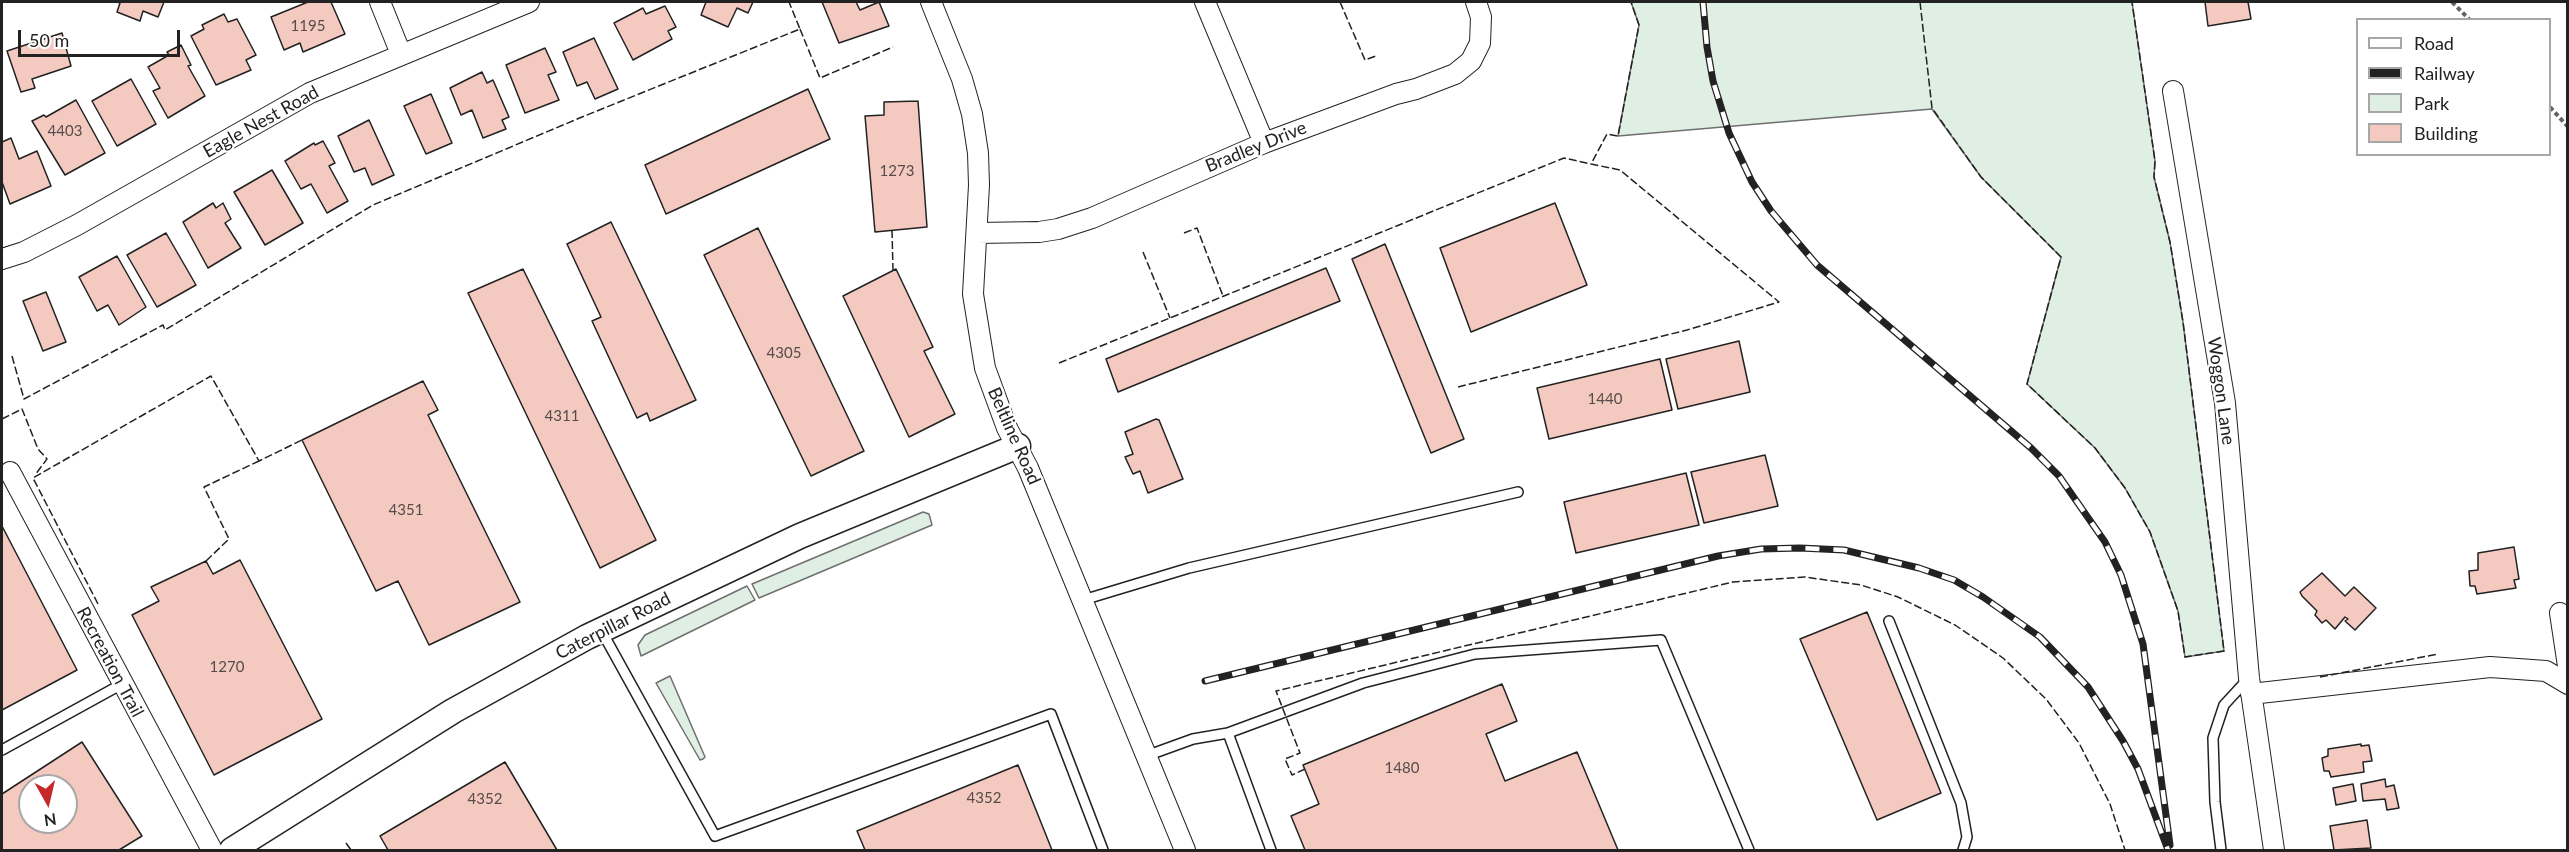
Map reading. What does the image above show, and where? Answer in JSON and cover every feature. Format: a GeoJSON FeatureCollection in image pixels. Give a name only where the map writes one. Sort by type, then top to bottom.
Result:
{"type":"FeatureCollection","features":[{"type":"Feature","properties":{"kind":"street"},"geometry":{"type":"LineString","coordinates":[[380,2],[401,54]]}},
{"type":"Feature","properties":{"kind":"street","name":"Eagle Nest Road"},"geometry":{"type":"LineString","coordinates":[[2,259],[24,252],[77,225],[310,93],[529,2]]}},
{"type":"Feature","properties":{"kind":"street","name":"Beltline Road"},"geometry":{"type":"LineString","coordinates":[[931,2],[962,80],[972,114],[979,184],[973,294],[975,319],[985,368],[1007,428],[1018,446],[1083,600],[1185,850]]}},
{"type":"Feature","properties":{"kind":"street"},"geometry":{"type":"LineString","coordinates":[[1205,2],[1264,143]]}},
{"type":"Feature","properties":{"kind":"street","name":"Bradley Drive"},"geometry":{"type":"LineString","coordinates":[[977,233],[1039,232],[1058,229],[1092,218],[1264,143],[1455,74],[1471,61],[1480,43],[1481,17],[1476,2]]}},
{"type":"Feature","properties":{"kind":"street","name":"Woggon Lane"},"geometry":{"type":"LineString","coordinates":[[2173,90],[2225,403],[2250,686],[2274,850]]}},
{"type":"Feature","properties":{"kind":"street","name":"Caterpillar Road"},"geometry":{"type":"LineString","coordinates":[[232,850],[453,711],[601,630],[801,536],[1018,446]]}},
{"type":"Feature","properties":{"kind":"street","name":"Recreation Trail"},"geometry":{"type":"LineString","coordinates":[[10,472],[212,850]]}},
{"type":"Feature","properties":{"kind":"street"},"geometry":{"type":"LineString","coordinates":[[2560,613],[2568,666]]}},
{"type":"Feature","properties":{"kind":"street"},"geometry":{"type":"LineString","coordinates":[[2250,686],[2490,667],[2546,671],[2568,684]]}},
{"type":"Feature","properties":{"kind":"lane"},"geometry":{"type":"LineString","coordinates":[[1083,600],[1189,568],[1518,492]]}},
{"type":"Feature","properties":{"kind":"lane"},"geometry":{"type":"LineString","coordinates":[[1889,621],[1961,804],[1967,837],[1963,850]]}},
{"type":"Feature","properties":{"kind":"lane"},"geometry":{"type":"LineString","coordinates":[[601,630],[715,836],[1051,714],[1103,850]]}},
{"type":"Feature","properties":{"kind":"lane"},"geometry":{"type":"LineString","coordinates":[[1146,756],[1193,739],[1228,733],[1363,683],[1475,654],[1661,640],[1749,850]]}},
{"type":"Feature","properties":{"kind":"lane"},"geometry":{"type":"LineString","coordinates":[[2,750],[123,684]]}},
{"type":"Feature","properties":{"kind":"lane"},"geometry":{"type":"LineString","coordinates":[[2221,850],[2215,802],[2213,738],[2224,705],[2250,686]]}},
{"type":"Feature","properties":{"kind":"lane"},"geometry":{"type":"LineString","coordinates":[[1228,733],[1271,850]]}},
{"type":"Feature","properties":{"kind":"path"},"geometry":{"type":"LineString","coordinates":[[2452,2],[2468,18]]}},
{"type":"Feature","properties":{"kind":"path"},"geometry":{"type":"LineString","coordinates":[[2551,108],[2568,127]]}},
{"type":"Feature","properties":{"kind":"green space"},"geometry":{"type":"Polygon","coordinates":[[[1631,2],[2132,2],[2155,161],[2154,177],[2170,242],[2183,322],[2224,651],[2185,657],[2178,611],[2150,532],[2125,488],[2095,448],[2027,384],[2061,257],[1981,177],[1932,109],[1618,136],[1639,25],[1631,2]]]}},
{"type":"Feature","properties":{"kind":"green space"},"geometry":{"type":"Polygon","coordinates":[[[923,512],[929,514],[932,525],[759,598],[752,584],[923,512]]]}},
{"type":"Feature","properties":{"kind":"green space"},"geometry":{"type":"Polygon","coordinates":[[[747,586],[755,600],[641,656],[638,645],[645,635],[747,586]]]}},
{"type":"Feature","properties":{"kind":"green space"},"geometry":{"type":"Polygon","coordinates":[[[670,676],[705,757],[703,759],[700,760],[656,683],[670,676]]]}},
{"type":"Feature","properties":{"kind":"building"},"geometry":{"type":"Polygon","coordinates":[[[117,2],[164,2],[158,17],[143,11],[140,21],[117,12],[120,3],[117,2]]]}},
{"type":"Feature","properties":{"kind":"building"},"geometry":{"type":"Polygon","coordinates":[[[308,2],[331,2],[345,34],[303,52],[300,43],[284,50],[271,17],[308,2]]]}},
{"type":"Feature","properties":{"kind":"building"},"geometry":{"type":"Polygon","coordinates":[[[706,2],[753,2],[748,13],[737,8],[728,27],[701,15],[706,2]]]}},
{"type":"Feature","properties":{"kind":"building"},"geometry":{"type":"Polygon","coordinates":[[[822,2],[856,2],[860,10],[879,2],[889,26],[839,43],[822,2]]]}},
{"type":"Feature","properties":{"kind":"building"},"geometry":{"type":"Polygon","coordinates":[[[2205,2],[2248,2],[2251,19],[2208,26],[2205,2]]]}},
{"type":"Feature","properties":{"kind":"building"},"geometry":{"type":"Polygon","coordinates":[[[665,6],[676,27],[668,31],[672,39],[633,60],[614,23],[643,8],[646,14],[665,6]]]}},
{"type":"Feature","properties":{"kind":"building"},"geometry":{"type":"Polygon","coordinates":[[[224,14],[228,22],[237,19],[256,55],[246,60],[251,70],[216,85],[191,36],[204,29],[202,25],[224,14]]]}},
{"type":"Feature","properties":{"kind":"building"},"geometry":{"type":"Polygon","coordinates":[[[62,33],[71,66],[32,79],[35,88],[21,92],[7,51],[62,33]]]}},
{"type":"Feature","properties":{"kind":"building"},"geometry":{"type":"Polygon","coordinates":[[[594,38],[618,89],[595,99],[587,82],[577,86],[563,52],[594,38]]]}},
{"type":"Feature","properties":{"kind":"building"},"geometry":{"type":"Polygon","coordinates":[[[181,45],[191,65],[188,66],[205,96],[168,118],[153,91],[160,88],[148,67],[169,55],[167,52],[181,45]]]}},
{"type":"Feature","properties":{"kind":"building"},"geometry":{"type":"Polygon","coordinates":[[[545,48],[556,72],[548,75],[559,100],[525,113],[506,65],[545,48]]]}},
{"type":"Feature","properties":{"kind":"building"},"geometry":{"type":"Polygon","coordinates":[[[482,72],[487,83],[493,80],[509,117],[502,120],[506,129],[483,138],[472,110],[461,115],[450,88],[482,72]]]}},
{"type":"Feature","properties":{"kind":"building"},"geometry":{"type":"Polygon","coordinates":[[[131,79],[156,124],[117,146],[92,101],[131,79]]]}},
{"type":"Feature","properties":{"kind":"building"},"geometry":{"type":"Polygon","coordinates":[[[808,89],[830,139],[666,214],[645,165],[808,89]]]}},
{"type":"Feature","properties":{"kind":"building"},"geometry":{"type":"Polygon","coordinates":[[[431,94],[452,143],[426,154],[404,106],[431,94]]]}},
{"type":"Feature","properties":{"kind":"building"},"geometry":{"type":"Polygon","coordinates":[[[76,100],[105,153],[65,175],[32,121],[44,115],[46,117],[76,100]]]}},
{"type":"Feature","properties":{"kind":"building"},"geometry":{"type":"Polygon","coordinates":[[[918,101],[927,227],[875,232],[865,116],[884,115],[884,102],[918,101]]]}},
{"type":"Feature","properties":{"kind":"building"},"geometry":{"type":"Polygon","coordinates":[[[369,120],[394,175],[372,185],[365,168],[354,172],[338,136],[369,120]]]}},
{"type":"Feature","properties":{"kind":"building"},"geometry":{"type":"Polygon","coordinates":[[[11,138],[19,159],[37,151],[51,186],[10,204],[2,182],[2,142],[11,138]]]}},
{"type":"Feature","properties":{"kind":"building"},"geometry":{"type":"Polygon","coordinates":[[[323,141],[335,163],[329,166],[348,201],[327,213],[311,184],[301,189],[285,161],[314,143],[315,145],[323,141]]]}},
{"type":"Feature","properties":{"kind":"building"},"geometry":{"type":"Polygon","coordinates":[[[272,170],[303,223],[265,245],[234,192],[272,170]]]}},
{"type":"Feature","properties":{"kind":"building"},"geometry":{"type":"Polygon","coordinates":[[[213,203],[216,208],[223,203],[231,219],[225,223],[241,248],[208,268],[183,222],[213,203]]]}},
{"type":"Feature","properties":{"kind":"building"},"geometry":{"type":"Polygon","coordinates":[[[1555,203],[1587,285],[1471,332],[1440,248],[1555,203]]]}},
{"type":"Feature","properties":{"kind":"building"},"geometry":{"type":"Polygon","coordinates":[[[611,222],[696,400],[650,421],[647,413],[637,418],[592,321],[601,317],[567,244],[611,222]]]}},
{"type":"Feature","properties":{"kind":"building"},"geometry":{"type":"Polygon","coordinates":[[[758,228],[864,451],[811,476],[704,255],[758,228]]]}},
{"type":"Feature","properties":{"kind":"building"},"geometry":{"type":"Polygon","coordinates":[[[166,233],[196,285],[157,307],[127,255],[166,233]]]}},
{"type":"Feature","properties":{"kind":"building"},"geometry":{"type":"Polygon","coordinates":[[[1385,244],[1464,439],[1431,453],[1352,259],[1385,244]]]}},
{"type":"Feature","properties":{"kind":"building"},"geometry":{"type":"Polygon","coordinates":[[[117,256],[146,307],[119,325],[108,305],[97,311],[79,277],[117,256]]]}},
{"type":"Feature","properties":{"kind":"building"},"geometry":{"type":"Polygon","coordinates":[[[1326,268],[1340,301],[1118,392],[1106,359],[1326,268]]]}},
{"type":"Feature","properties":{"kind":"building"},"geometry":{"type":"Polygon","coordinates":[[[523,269],[656,540],[600,568],[468,293],[523,269]]]}},
{"type":"Feature","properties":{"kind":"building"},"geometry":{"type":"Polygon","coordinates":[[[896,269],[933,347],[924,351],[955,414],[909,437],[843,296],[896,269]]]}},
{"type":"Feature","properties":{"kind":"building"},"geometry":{"type":"Polygon","coordinates":[[[46,292],[66,342],[43,351],[23,301],[46,292]]]}},
{"type":"Feature","properties":{"kind":"building"},"geometry":{"type":"Polygon","coordinates":[[[1739,341],[1750,392],[1678,409],[1666,359],[1739,341]]]}},
{"type":"Feature","properties":{"kind":"building"},"geometry":{"type":"Polygon","coordinates":[[[1660,359],[1672,410],[1549,439],[1537,388],[1660,359]]]}},
{"type":"Feature","properties":{"kind":"building"},"geometry":{"type":"Polygon","coordinates":[[[423,381],[438,410],[428,415],[520,602],[429,645],[398,581],[376,591],[302,440],[423,381]]]}},
{"type":"Feature","properties":{"kind":"building"},"geometry":{"type":"Polygon","coordinates":[[[1156,419],[1159,420],[1183,479],[1148,493],[1140,471],[1133,474],[1125,457],[1133,454],[1125,432],[1156,419]]]}},
{"type":"Feature","properties":{"kind":"building"},"geometry":{"type":"Polygon","coordinates":[[[1765,455],[1778,506],[1704,523],[1691,472],[1765,455]]]}},
{"type":"Feature","properties":{"kind":"building"},"geometry":{"type":"Polygon","coordinates":[[[1686,473],[1699,525],[1576,553],[1564,502],[1686,473]]]}},
{"type":"Feature","properties":{"kind":"building"},"geometry":{"type":"Polygon","coordinates":[[[2,526],[77,670],[2,710],[2,526]]]}},
{"type":"Feature","properties":{"kind":"building"},"geometry":{"type":"Polygon","coordinates":[[[2514,547],[2519,579],[2514,580],[2516,588],[2477,594],[2475,586],[2470,586],[2469,571],[2478,570],[2478,553],[2514,547]]]}},
{"type":"Feature","properties":{"kind":"building"},"geometry":{"type":"Polygon","coordinates":[[[240,560],[322,719],[214,775],[132,615],[159,601],[151,587],[206,561],[213,574],[240,560]]]}},
{"type":"Feature","properties":{"kind":"building"},"geometry":{"type":"Polygon","coordinates":[[[2322,573],[2345,596],[2354,587],[2376,608],[2355,630],[2345,621],[2348,619],[2345,617],[2335,629],[2326,620],[2322,623],[2315,615],[2317,611],[2302,596],[2300,592],[2322,573]]]}},
{"type":"Feature","properties":{"kind":"building"},"geometry":{"type":"Polygon","coordinates":[[[1867,612],[1941,793],[1877,820],[1800,639],[1867,612]]]}},
{"type":"Feature","properties":{"kind":"building"},"geometry":{"type":"Polygon","coordinates":[[[1502,684],[1517,721],[1486,734],[1505,781],[1577,752],[1618,850],[1305,850],[1291,816],[1319,804],[1303,765],[1502,684]]]}},
{"type":"Feature","properties":{"kind":"building"},"geometry":{"type":"Polygon","coordinates":[[[82,742],[142,836],[119,850],[2,850],[2,794],[18,784],[18,834],[78,834],[78,774],[33,774],[82,742]]]}},
{"type":"Feature","properties":{"kind":"building"},"geometry":{"type":"Polygon","coordinates":[[[2361,744],[2361,746],[2369,745],[2372,761],[2363,762],[2364,772],[2331,777],[2329,771],[2324,771],[2322,758],[2328,756],[2328,749],[2361,744]]]}},
{"type":"Feature","properties":{"kind":"building"},"geometry":{"type":"Polygon","coordinates":[[[505,762],[557,850],[388,850],[380,836],[505,762]]]}},
{"type":"Feature","properties":{"kind":"building"},"geometry":{"type":"Polygon","coordinates":[[[1018,765],[1052,850],[865,850],[857,831],[1018,765]]]}},
{"type":"Feature","properties":{"kind":"building"},"geometry":{"type":"Polygon","coordinates":[[[2385,779],[2386,787],[2394,785],[2399,808],[2387,810],[2385,799],[2363,801],[2361,784],[2385,779]]]}},
{"type":"Feature","properties":{"kind":"building"},"geometry":{"type":"Polygon","coordinates":[[[2353,784],[2356,801],[2336,805],[2333,788],[2353,784]]]}},
{"type":"Feature","properties":{"kind":"building"},"geometry":{"type":"Polygon","coordinates":[[[2367,820],[2371,848],[2334,850],[2330,826],[2367,820]]]}},
{"type":"Feature","properties":{"kind":"railway"},"geometry":{"type":"LineString","coordinates":[[1703,2],[1713,81],[1729,133],[1752,182],[1771,211],[1817,265],[2031,448],[2059,476],[2105,542],[2121,575],[2143,644],[2170,845]]}},
{"type":"Feature","properties":{"kind":"railway"},"geometry":{"type":"LineString","coordinates":[[1205,681],[1718,556],[1761,549],[1844,550],[1919,568],[1954,580],[1983,597],[2040,637],[2088,687],[2123,741],[2138,769],[2168,850]]}},
{"type":"Feature","properties":{"kind":"fence"},"geometry":{"type":"LineString","coordinates":[[12,356],[24,399],[163,325],[165,330],[373,205],[800,29],[789,2]]}},
{"type":"Feature","properties":{"kind":"fence"},"geometry":{"type":"LineString","coordinates":[[1340,2],[1365,60],[1376,56]]}},
{"type":"Feature","properties":{"kind":"fence"},"geometry":{"type":"LineString","coordinates":[[1458,387],[1687,330],[1779,302],[1620,170],[1591,164],[1607,134],[1618,136],[1639,25],[1631,2]]}},
{"type":"Feature","properties":{"kind":"fence"},"geometry":{"type":"LineString","coordinates":[[1920,2],[1932,108],[1981,177],[2061,257],[2027,384],[2095,448],[2125,488],[2150,532],[2178,611],[2185,657],[2224,651],[2183,322],[2170,242],[2154,177],[2155,161],[2132,2]]}},
{"type":"Feature","properties":{"kind":"fence"},"geometry":{"type":"LineString","coordinates":[[800,29],[820,78],[893,47]]}},
{"type":"Feature","properties":{"kind":"fence"},"geometry":{"type":"LineString","coordinates":[[1059,363],[1564,158],[1591,164]]}},
{"type":"Feature","properties":{"kind":"fence"},"geometry":{"type":"LineString","coordinates":[[1184,233],[1197,228],[1223,296]]}},
{"type":"Feature","properties":{"kind":"fence"},"geometry":{"type":"LineString","coordinates":[[892,230],[893,270]]}},
{"type":"Feature","properties":{"kind":"fence"},"geometry":{"type":"LineString","coordinates":[[1143,252],[1170,318]]}},
{"type":"Feature","properties":{"kind":"fence"},"geometry":{"type":"LineString","coordinates":[[98,604],[33,478],[211,376],[259,461],[302,440]]}},
{"type":"Feature","properties":{"kind":"fence"},"geometry":{"type":"LineString","coordinates":[[2,419],[22,409],[38,449],[47,459],[35,475]]}},
{"type":"Feature","properties":{"kind":"fence"},"geometry":{"type":"LineString","coordinates":[[206,561],[229,539],[204,487],[259,461]]}},
{"type":"Feature","properties":{"kind":"fence"},"geometry":{"type":"LineString","coordinates":[[1305,769],[1292,775],[1285,759],[1300,753],[1276,691],[1733,582],[1805,577],[1861,585],[1898,597],[1955,625],[2003,658],[2046,699],[2079,743],[2110,804],[2125,850]]}},
{"type":"Feature","properties":{"kind":"fence"},"geometry":{"type":"LineString","coordinates":[[2320,677],[2438,654]]}},
{"type":"Feature","properties":{"kind":"fence"},"geometry":{"type":"LineString","coordinates":[[346,843],[351,850]]}}]}
